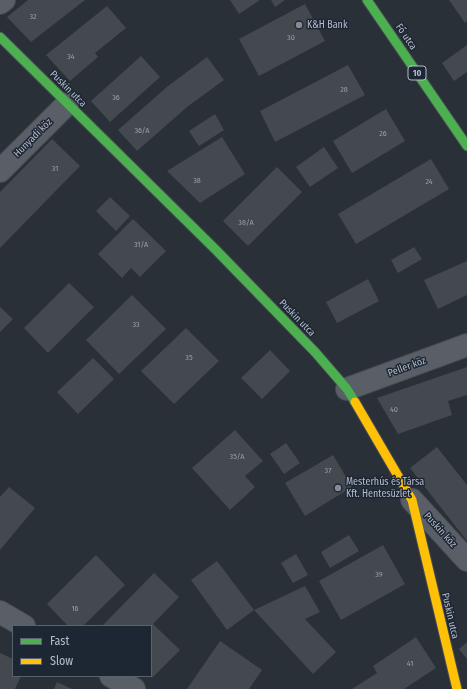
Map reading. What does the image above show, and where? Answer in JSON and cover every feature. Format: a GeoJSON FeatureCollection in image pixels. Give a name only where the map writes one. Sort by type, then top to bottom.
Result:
{"type":"FeatureCollection","features":[{"type":"Feature","properties":{"kind":"street"},"geometry":{"type":"LineString","coordinates":[[0,2],[4,0]]}},
{"type":"Feature","properties":{"kind":"street","name":"Fő utca"},"geometry":{"type":"LineString","coordinates":[[367,0],[467,146]]}},
{"type":"Feature","properties":{"kind":"street","name":"Puskin utca"},"geometry":{"type":"LineString","coordinates":[[0,37],[216,250],[315,352],[347,389],[412,500],[457,689]]}},
{"type":"Feature","properties":{"kind":"street","name":"Hunyadi köz"},"geometry":{"type":"LineString","coordinates":[[0,171],[67,104]]}},
{"type":"Feature","properties":{"kind":"street","name":"Peller köz"},"geometry":{"type":"LineString","coordinates":[[347,389],[467,345]]}},
{"type":"Feature","properties":{"kind":"street","name":"Puskin köz"},"geometry":{"type":"LineString","coordinates":[[412,500],[467,560]]}},
{"type":"Feature","properties":{"kind":"street"},"geometry":{"type":"LineString","coordinates":[[0,612],[22,625]]}},
{"type":"Feature","properties":{"kind":"street"},"geometry":{"type":"LineString","coordinates":[[113,677],[134,689]]}},
{"type":"Feature","properties":{"kind":"building"},"geometry":{"type":"Polygon","coordinates":[[[28,0],[85,0],[31,42],[7,17],[28,0]]]}},
{"type":"Feature","properties":{"kind":"building"},"geometry":{"type":"Polygon","coordinates":[[[230,0],[260,0],[239,14],[230,0]]]}},
{"type":"Feature","properties":{"kind":"building"},"geometry":{"type":"Polygon","coordinates":[[[271,0],[285,0],[275,7],[271,0]]]}},
{"type":"Feature","properties":{"kind":"building"},"geometry":{"type":"Polygon","coordinates":[[[449,0],[467,0],[467,21],[465,23],[449,0]]]}},
{"type":"Feature","properties":{"kind":"building"},"geometry":{"type":"Polygon","coordinates":[[[305,4],[325,41],[259,76],[239,39],[305,4]]]}},
{"type":"Feature","properties":{"kind":"building"},"geometry":{"type":"Polygon","coordinates":[[[107,6],[126,28],[95,53],[98,57],[70,81],[46,55],[107,6]]]}},
{"type":"Feature","properties":{"kind":"building"},"geometry":{"type":"Polygon","coordinates":[[[467,45],[467,72],[454,81],[442,63],[467,45]]]}},
{"type":"Feature","properties":{"kind":"building"},"geometry":{"type":"Polygon","coordinates":[[[141,56],[160,77],[110,122],[91,101],[141,56]]]}},
{"type":"Feature","properties":{"kind":"building"},"geometry":{"type":"Polygon","coordinates":[[[207,57],[224,80],[187,107],[137,151],[118,130],[168,86],[207,57]]]}},
{"type":"Feature","properties":{"kind":"building"},"geometry":{"type":"Polygon","coordinates":[[[348,65],[365,95],[275,142],[260,111],[348,65]]]}},
{"type":"Feature","properties":{"kind":"building"},"geometry":{"type":"Polygon","coordinates":[[[386,109],[405,141],[352,173],[333,141],[386,109]]]}},
{"type":"Feature","properties":{"kind":"building"},"geometry":{"type":"Polygon","coordinates":[[[215,114],[224,130],[199,146],[189,131],[215,114]]]}},
{"type":"Feature","properties":{"kind":"building"},"geometry":{"type":"Polygon","coordinates":[[[222,137],[245,174],[200,203],[167,171],[222,137]]]}},
{"type":"Feature","properties":{"kind":"building"},"geometry":{"type":"Polygon","coordinates":[[[52,139],[80,166],[0,248],[0,192],[52,139]]]}},
{"type":"Feature","properties":{"kind":"building"},"geometry":{"type":"Polygon","coordinates":[[[324,147],[338,168],[310,187],[296,167],[324,147]]]}},
{"type":"Feature","properties":{"kind":"building"},"geometry":{"type":"Polygon","coordinates":[[[431,159],[449,189],[356,244],[338,214],[431,159]]]}},
{"type":"Feature","properties":{"kind":"building"},"geometry":{"type":"Polygon","coordinates":[[[277,167],[302,192],[248,246],[223,221],[277,167]]]}},
{"type":"Feature","properties":{"kind":"building"},"geometry":{"type":"Polygon","coordinates":[[[110,197],[130,216],[116,231],[96,211],[110,197]]]}},
{"type":"Feature","properties":{"kind":"building"},"geometry":{"type":"Polygon","coordinates":[[[133,219],[166,251],[140,277],[131,268],[122,278],[98,254],[133,219]]]}},
{"type":"Feature","properties":{"kind":"building"},"geometry":{"type":"Polygon","coordinates":[[[414,247],[422,259],[398,273],[391,260],[414,247]]]}},
{"type":"Feature","properties":{"kind":"building"},"geometry":{"type":"Polygon","coordinates":[[[467,261],[467,295],[438,309],[424,280],[467,261]]]}},
{"type":"Feature","properties":{"kind":"building"},"geometry":{"type":"Polygon","coordinates":[[[368,279],[379,301],[337,323],[326,302],[368,279]]]}},
{"type":"Feature","properties":{"kind":"building"},"geometry":{"type":"Polygon","coordinates":[[[69,283],[94,307],[48,353],[24,328],[69,283]]]}},
{"type":"Feature","properties":{"kind":"building"},"geometry":{"type":"Polygon","coordinates":[[[132,295],[166,329],[119,374],[86,340],[132,295]]]}},
{"type":"Feature","properties":{"kind":"building"},"geometry":{"type":"Polygon","coordinates":[[[0,307],[13,319],[0,332],[0,307]]]}},
{"type":"Feature","properties":{"kind":"building"},"geometry":{"type":"Polygon","coordinates":[[[186,328],[219,361],[174,404],[141,371],[186,328]]]}},
{"type":"Feature","properties":{"kind":"building"},"geometry":{"type":"Polygon","coordinates":[[[270,350],[290,371],[262,399],[241,378],[270,350]]]}},
{"type":"Feature","properties":{"kind":"building"},"geometry":{"type":"Polygon","coordinates":[[[93,358],[114,379],[78,414],[57,392],[93,358]]]}},
{"type":"Feature","properties":{"kind":"building"},"geometry":{"type":"Polygon","coordinates":[[[467,367],[467,395],[448,401],[452,415],[398,434],[377,398],[467,367]]]}},
{"type":"Feature","properties":{"kind":"building"},"geometry":{"type":"Polygon","coordinates":[[[235,430],[263,461],[245,476],[255,487],[230,510],[192,468],[235,430]]]}},
{"type":"Feature","properties":{"kind":"building"},"geometry":{"type":"Polygon","coordinates":[[[286,443],[300,463],[284,474],[270,454],[286,443]]]}},
{"type":"Feature","properties":{"kind":"building"},"geometry":{"type":"Polygon","coordinates":[[[437,447],[467,485],[467,541],[410,468],[437,447]]]}},
{"type":"Feature","properties":{"kind":"building"},"geometry":{"type":"Polygon","coordinates":[[[333,455],[352,487],[305,516],[285,483],[333,455]]]}},
{"type":"Feature","properties":{"kind":"building"},"geometry":{"type":"Polygon","coordinates":[[[9,487],[35,508],[0,550],[0,497],[9,487]]]}},
{"type":"Feature","properties":{"kind":"building"},"geometry":{"type":"Polygon","coordinates":[[[349,535],[359,551],[330,568],[321,552],[349,535]]]}},
{"type":"Feature","properties":{"kind":"building"},"geometry":{"type":"Polygon","coordinates":[[[383,545],[405,584],[341,620],[319,581],[383,545]]]}},
{"type":"Feature","properties":{"kind":"building"},"geometry":{"type":"Polygon","coordinates":[[[296,554],[308,575],[293,583],[281,563],[296,554]]]}},
{"type":"Feature","properties":{"kind":"building"},"geometry":{"type":"Polygon","coordinates":[[[96,555],[125,585],[84,625],[67,625],[47,604],[96,555]]]}},
{"type":"Feature","properties":{"kind":"building"},"geometry":{"type":"Polygon","coordinates":[[[217,561],[254,610],[227,630],[191,580],[217,561]]]}},
{"type":"Feature","properties":{"kind":"building"},"geometry":{"type":"Polygon","coordinates":[[[154,573],[179,597],[153,624],[180,650],[152,678],[152,625],[103,625],[154,573]]]}},
{"type":"Feature","properties":{"kind":"building"},"geometry":{"type":"Polygon","coordinates":[[[305,586],[320,612],[305,619],[336,652],[313,674],[254,610],[305,586]]]}},
{"type":"Feature","properties":{"kind":"building"},"geometry":{"type":"Polygon","coordinates":[[[416,637],[436,668],[404,689],[352,689],[377,673],[373,666],[416,637]]]}},
{"type":"Feature","properties":{"kind":"building"},"geometry":{"type":"Polygon","coordinates":[[[220,641],[262,670],[249,689],[187,689],[220,641]]]}},
{"type":"Feature","properties":{"kind":"building"},"geometry":{"type":"Polygon","coordinates":[[[467,642],[467,659],[459,649],[467,642]]]}},
{"type":"Feature","properties":{"kind":"building"},"geometry":{"type":"Polygon","coordinates":[[[0,653],[12,659],[12,677],[21,677],[15,689],[0,689],[0,653]]]}},
{"type":"Feature","properties":{"kind":"building"},"geometry":{"type":"Polygon","coordinates":[[[57,682],[72,689],[54,689],[57,682]]]}},
{"type":"Feature","properties":{"kind":"traffic: fast"},"geometry":{"type":"LineString","coordinates":[[367,0],[467,146]]}},
{"type":"Feature","properties":{"kind":"traffic: fast"},"geometry":{"type":"LineString","coordinates":[[0,37],[216,250],[315,352],[347,389],[355,402]]}},
{"type":"Feature","properties":{"kind":"traffic: slow"},"geometry":{"type":"LineString","coordinates":[[355,402],[412,500],[457,689]]}},
{"type":"Feature","properties":{"kind":"place","name":"K&H Bank"},"geometry":{"type":"Point","coordinates":[299,25]}},
{"type":"Feature","properties":{"kind":"place","name":"Mesterhús és Társa Kft. Hentesüzlet"},"geometry":{"type":"Point","coordinates":[338,488]}}]}
